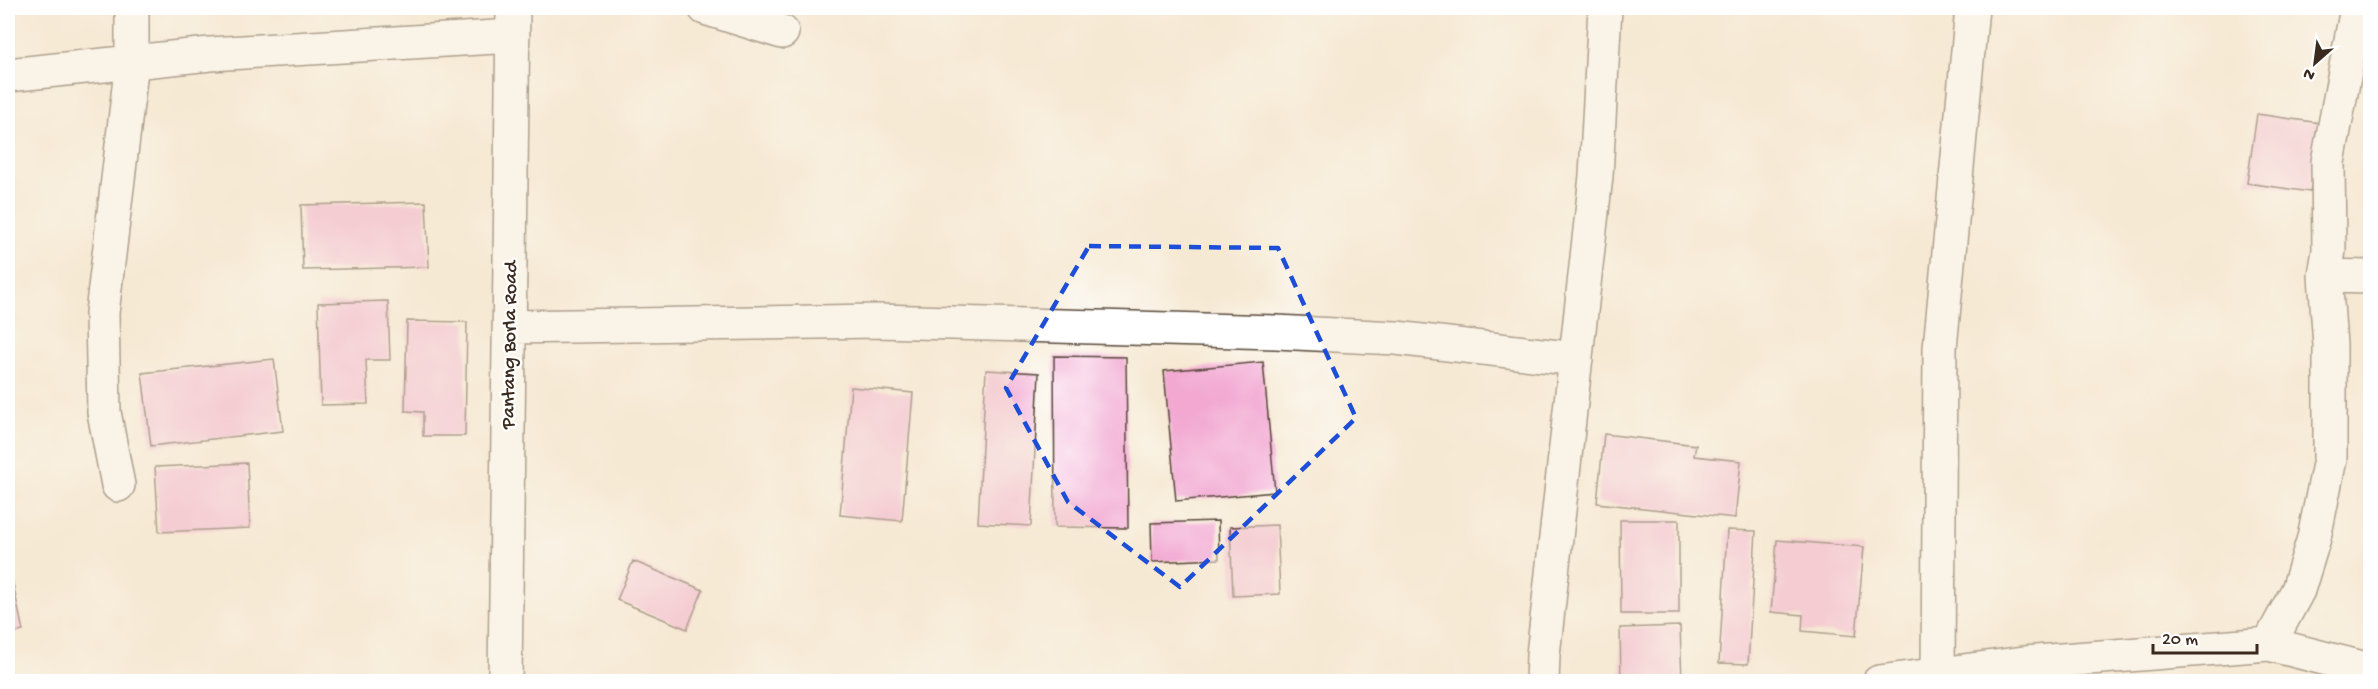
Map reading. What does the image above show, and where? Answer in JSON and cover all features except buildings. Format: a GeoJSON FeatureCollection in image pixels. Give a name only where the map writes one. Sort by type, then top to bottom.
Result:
{"type":"FeatureCollection","features":[{"type":"Feature","properties":{"kind":"street"},"geometry":{"type":"LineString","coordinates":[[118,486],[104,411],[102,313],[132,62],[132,8]]}},
{"type":"Feature","properties":{"kind":"street"},"geometry":{"type":"LineString","coordinates":[[705,8],[782,32]]}},
{"type":"Feature","properties":{"kind":"street"},"geometry":{"type":"LineString","coordinates":[[1542,681],[1596,176],[1605,8]]}},
{"type":"Feature","properties":{"kind":"street"},"geometry":{"type":"LineString","coordinates":[[1938,674],[1940,348],[1973,25],[1972,8]]}},
{"type":"Feature","properties":{"kind":"street"},"geometry":{"type":"LineString","coordinates":[[2269,644],[2298,590],[2314,538],[2330,459],[2330,345],[2325,276],[2329,250],[2328,162],[2357,8]]}},
{"type":"Feature","properties":{"kind":"street"},"geometry":{"type":"LineString","coordinates":[[8,75],[513,22]]}},
{"type":"Feature","properties":{"kind":"street","name":"Pantang Borla Road"},"geometry":{"type":"LineString","coordinates":[[505,681],[513,22]]}},
{"type":"Feature","properties":{"kind":"street"},"geometry":{"type":"LineString","coordinates":[[2325,276],[2370,277]]}},
{"type":"Feature","properties":{"kind":"street"},"geometry":{"type":"LineString","coordinates":[[511,327],[879,321],[1253,331],[1396,338],[1576,359]]}},
{"type":"Feature","properties":{"kind":"street"},"geometry":{"type":"LineString","coordinates":[[1879,681],[2024,663],[2269,644],[2370,670]]}},
{"type":"Feature","properties":{"kind":"highlighted area"},"geometry":{"type":"Polygon","coordinates":[[[1089,246],[1278,248],[1356,418],[1180,587],[1068,502],[1006,388],[1089,246]]]}}]}
